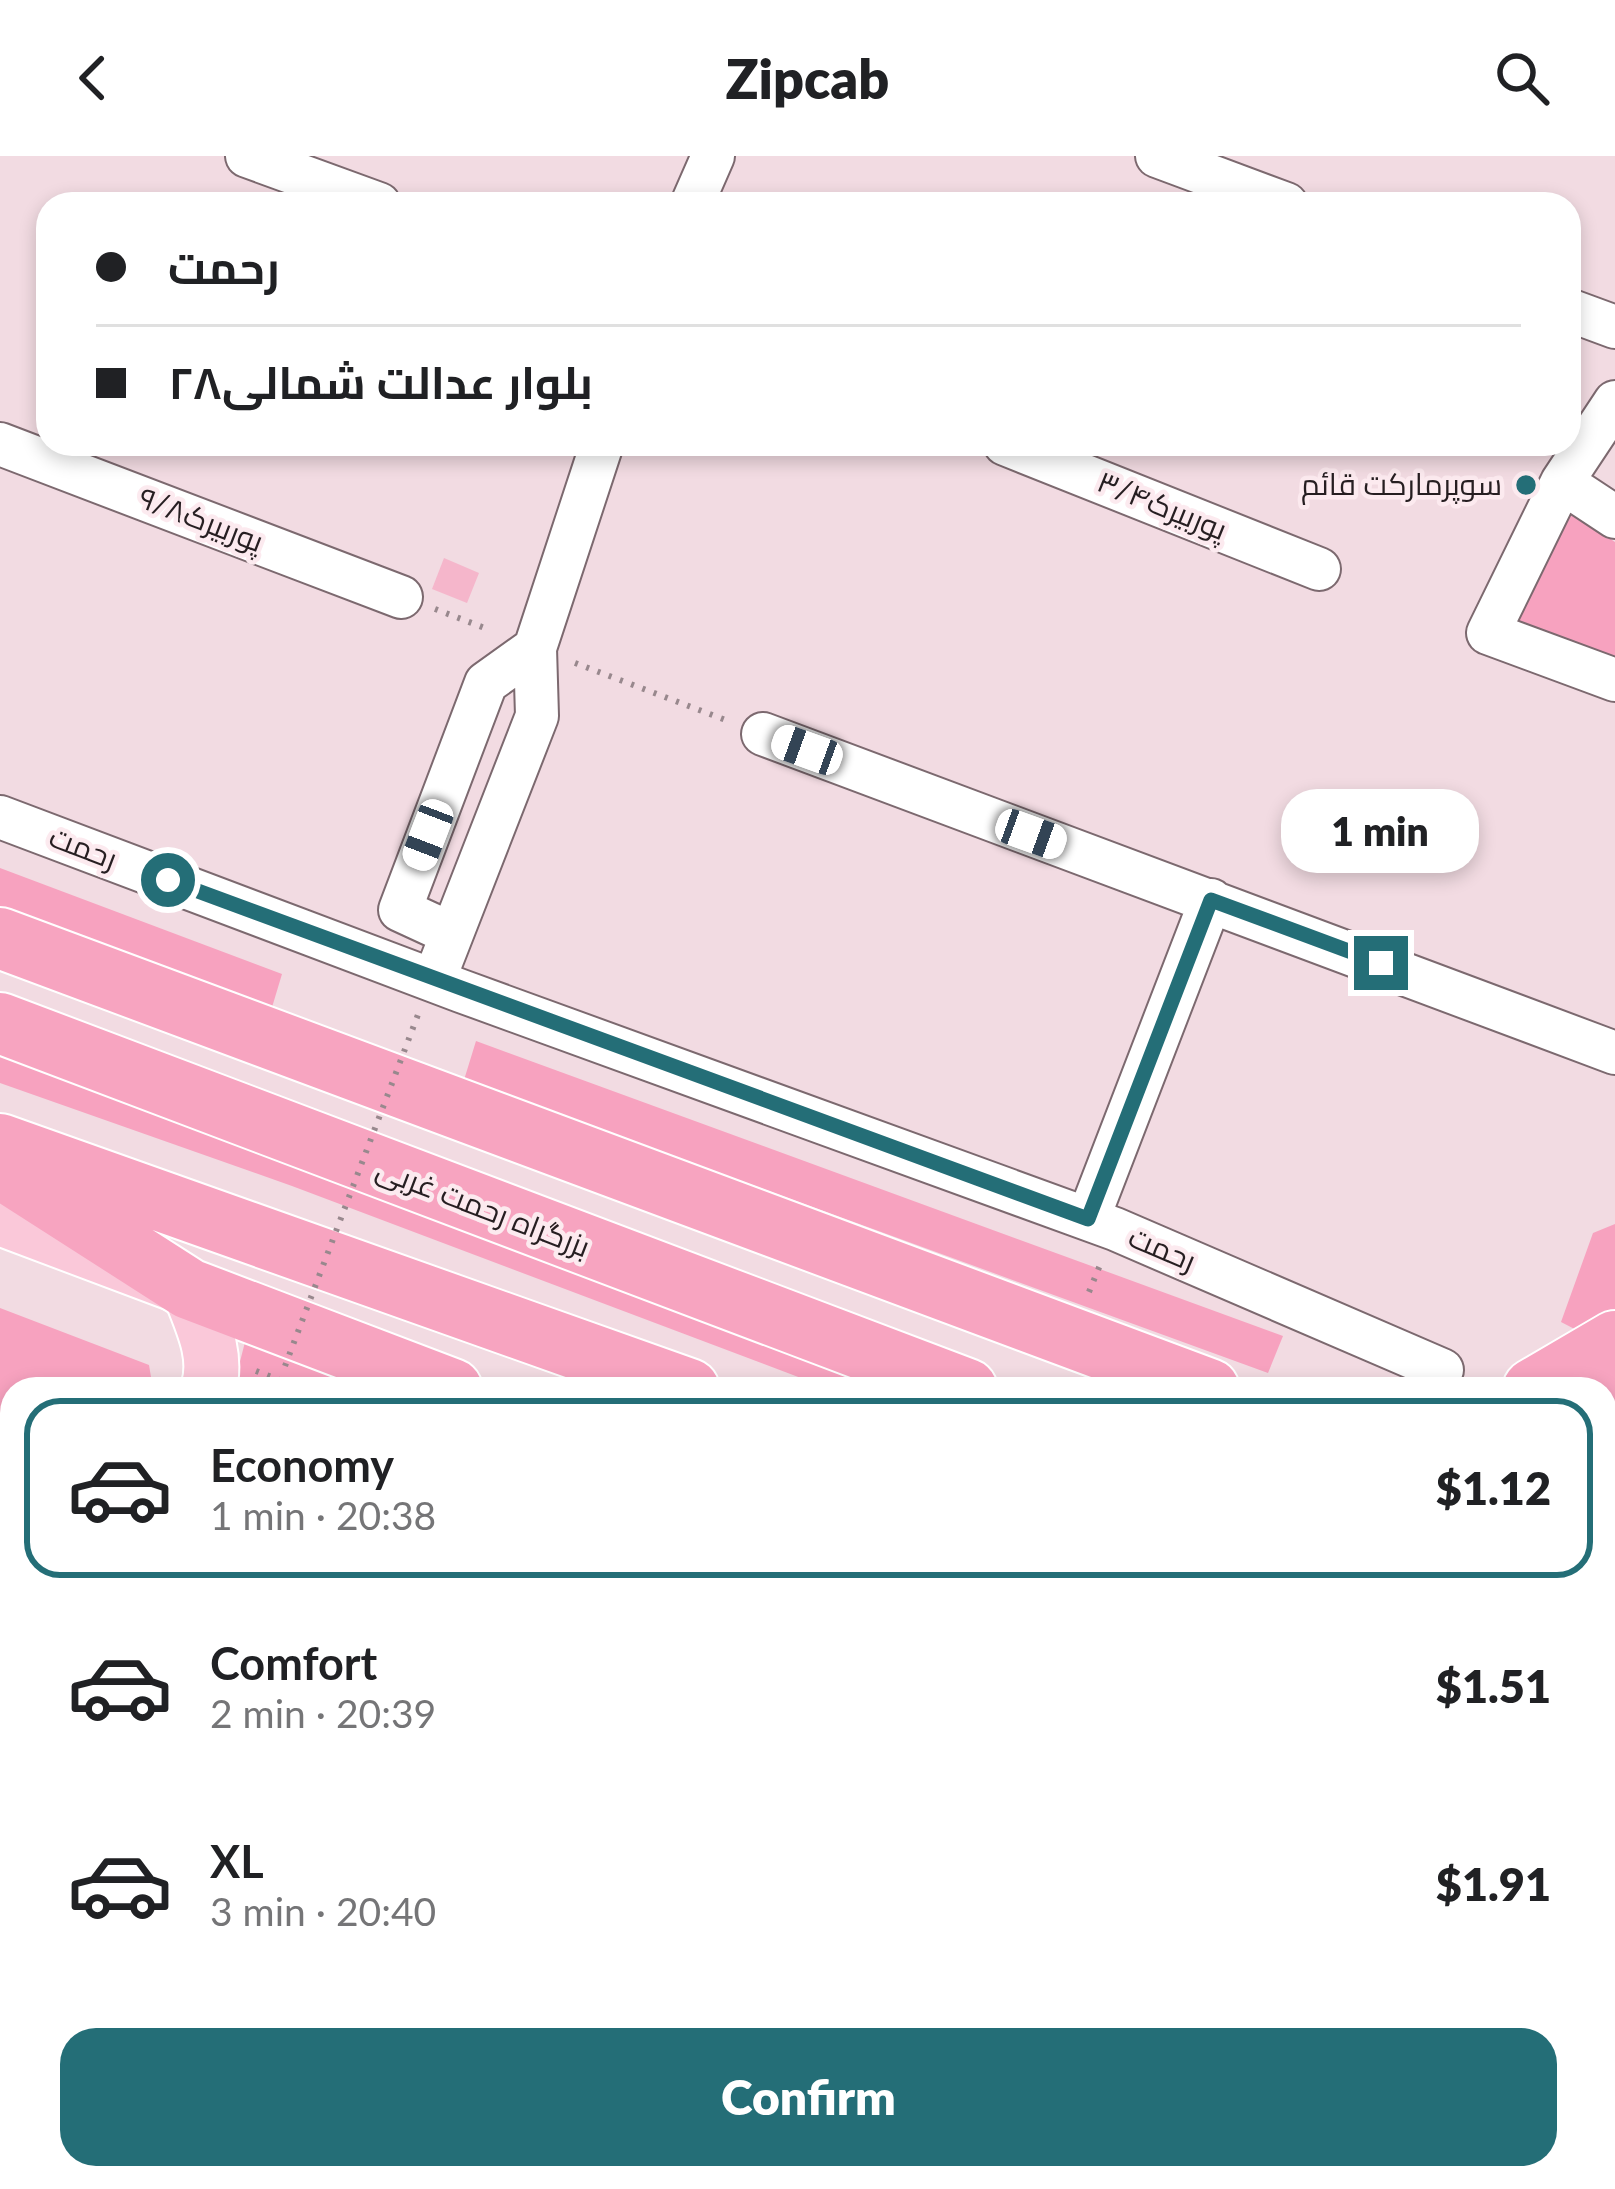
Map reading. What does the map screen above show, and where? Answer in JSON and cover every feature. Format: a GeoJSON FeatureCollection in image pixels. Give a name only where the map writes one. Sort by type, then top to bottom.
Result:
{"type":"FeatureCollection","features":[{"type":"Feature","properties":{"kind":"highway"},"geometry":{"type":"LineString","coordinates":[[0,938],[1177,1377]]}},
{"type":"Feature","properties":{"kind":"highway","name":"بزرگراه رحمت غربی"},"geometry":{"type":"LineString","coordinates":[[0,1023],[935,1377]]}},
{"type":"Feature","properties":{"kind":"highway"},"geometry":{"type":"LineString","coordinates":[[0,1144],[655,1377]]}},
{"type":"Feature","properties":{"kind":"highway"},"geometry":{"type":"LineString","coordinates":[[0,1167],[189,1289],[420,1377]]}},
{"type":"Feature","properties":{"kind":"highway"},"geometry":{"type":"LineString","coordinates":[[1554,1377],[1615,1341]]}},
{"type":"Feature","properties":{"kind":"main road"},"geometry":{"type":"LineString","coordinates":[[0,1218],[189,1289],[210,1342],[212,1377]]}},
{"type":"Feature","properties":{"kind":"street"},"geometry":{"type":"LineString","coordinates":[[247,156],[346,192]]}},
{"type":"Feature","properties":{"kind":"street"},"geometry":{"type":"LineString","coordinates":[[697,192],[713,156]]}},
{"type":"Feature","properties":{"kind":"street"},"geometry":{"type":"LineString","coordinates":[[1157,156],[1254,192]]}},
{"type":"Feature","properties":{"kind":"street"},"geometry":{"type":"LineString","coordinates":[[1581,314],[1615,327]]}},
{"type":"Feature","properties":{"kind":"street"},"geometry":{"type":"LineString","coordinates":[[1581,454],[1615,403]]}},
{"type":"Feature","properties":{"kind":"street","name":"پوربیرک۹/۸"},"geometry":{"type":"LineString","coordinates":[[0,444],[401,597]]}},
{"type":"Feature","properties":{"kind":"street"},"geometry":{"type":"LineString","coordinates":[[426,996],[537,716],[535,648],[598,456]]}},
{"type":"Feature","properties":{"kind":"street","name":"پوربیرک۳/۴"},"geometry":{"type":"LineString","coordinates":[[1035,456],[1319,569]]}},
{"type":"Feature","properties":{"kind":"street"},"geometry":{"type":"LineString","coordinates":[[1579,456],[1488,633],[1615,680]]}},
{"type":"Feature","properties":{"kind":"street"},"geometry":{"type":"LineString","coordinates":[[1562,482],[1615,518]]}},
{"type":"Feature","properties":{"kind":"street"},"geometry":{"type":"LineString","coordinates":[[452,934],[400,910],[486,683],[535,648]]}},
{"type":"Feature","properties":{"kind":"street"},"geometry":{"type":"LineString","coordinates":[[763,734],[1615,1053]]}},
{"type":"Feature","properties":{"kind":"street","name":"رحمت"},"geometry":{"type":"LineString","coordinates":[[0,817],[426,996],[1101,1224],[1442,1370]]}},
{"type":"Feature","properties":{"kind":"street"},"geometry":{"type":"LineString","coordinates":[[1101,1224],[1211,900]]}},
{"type":"Feature","properties":{"kind":"path"},"geometry":{"type":"LineString","coordinates":[[401,597],[763,734]]}},
{"type":"Feature","properties":{"kind":"path"},"geometry":{"type":"LineString","coordinates":[[285,1366],[426,996]]}},
{"type":"Feature","properties":{"kind":"path"},"geometry":{"type":"LineString","coordinates":[[1071,1338],[1101,1224]]}},
{"type":"Feature","properties":{"kind":"shaded area"},"geometry":{"type":"Polygon","coordinates":[[[1565,509],[1615,542],[1615,663],[1508,626],[1565,509]]]}},
{"type":"Feature","properties":{"kind":"shaded area"},"geometry":{"type":"Polygon","coordinates":[[[0,868],[282,974],[270,1014],[0,915],[0,868]]]}},
{"type":"Feature","properties":{"kind":"shaded area"},"geometry":{"type":"Polygon","coordinates":[[[476,1041],[1283,1336],[1268,1373],[464,1080],[476,1041]]]}},
{"type":"Feature","properties":{"kind":"shaded area"},"geometry":{"type":"Polygon","coordinates":[[[0,1051],[883,1377],[798,1377],[292,1186],[0,1083],[0,1051]]]}},
{"type":"Feature","properties":{"kind":"shaded area"},"geometry":{"type":"Polygon","coordinates":[[[1615,1224],[1615,1327],[1588,1336],[1561,1322],[1593,1233],[1615,1224]]]}},
{"type":"Feature","properties":{"kind":"shaded area"},"geometry":{"type":"Polygon","coordinates":[[[0,1308],[149,1365],[151,1377],[0,1377],[0,1308]]]}},
{"type":"Feature","properties":{"kind":"shaded area"},"geometry":{"type":"Polygon","coordinates":[[[245,1342],[334,1377],[236,1377],[245,1342]]]}},
{"type":"Feature","properties":{"kind":"building"},"geometry":{"type":"Polygon","coordinates":[[[444,558],[479,573],[467,603],[432,589],[444,558]]]}},
{"type":"Feature","properties":{"kind":"place","name":"سوپرمارکت قائم"},"geometry":{"type":"Point","coordinates":[1526,485]}},
{"type":"Feature","properties":{"kind":"route"},"geometry":{"type":"LineString","coordinates":[[168,880],[1088,1219],[1211,900],[1381,963]]}}]}
